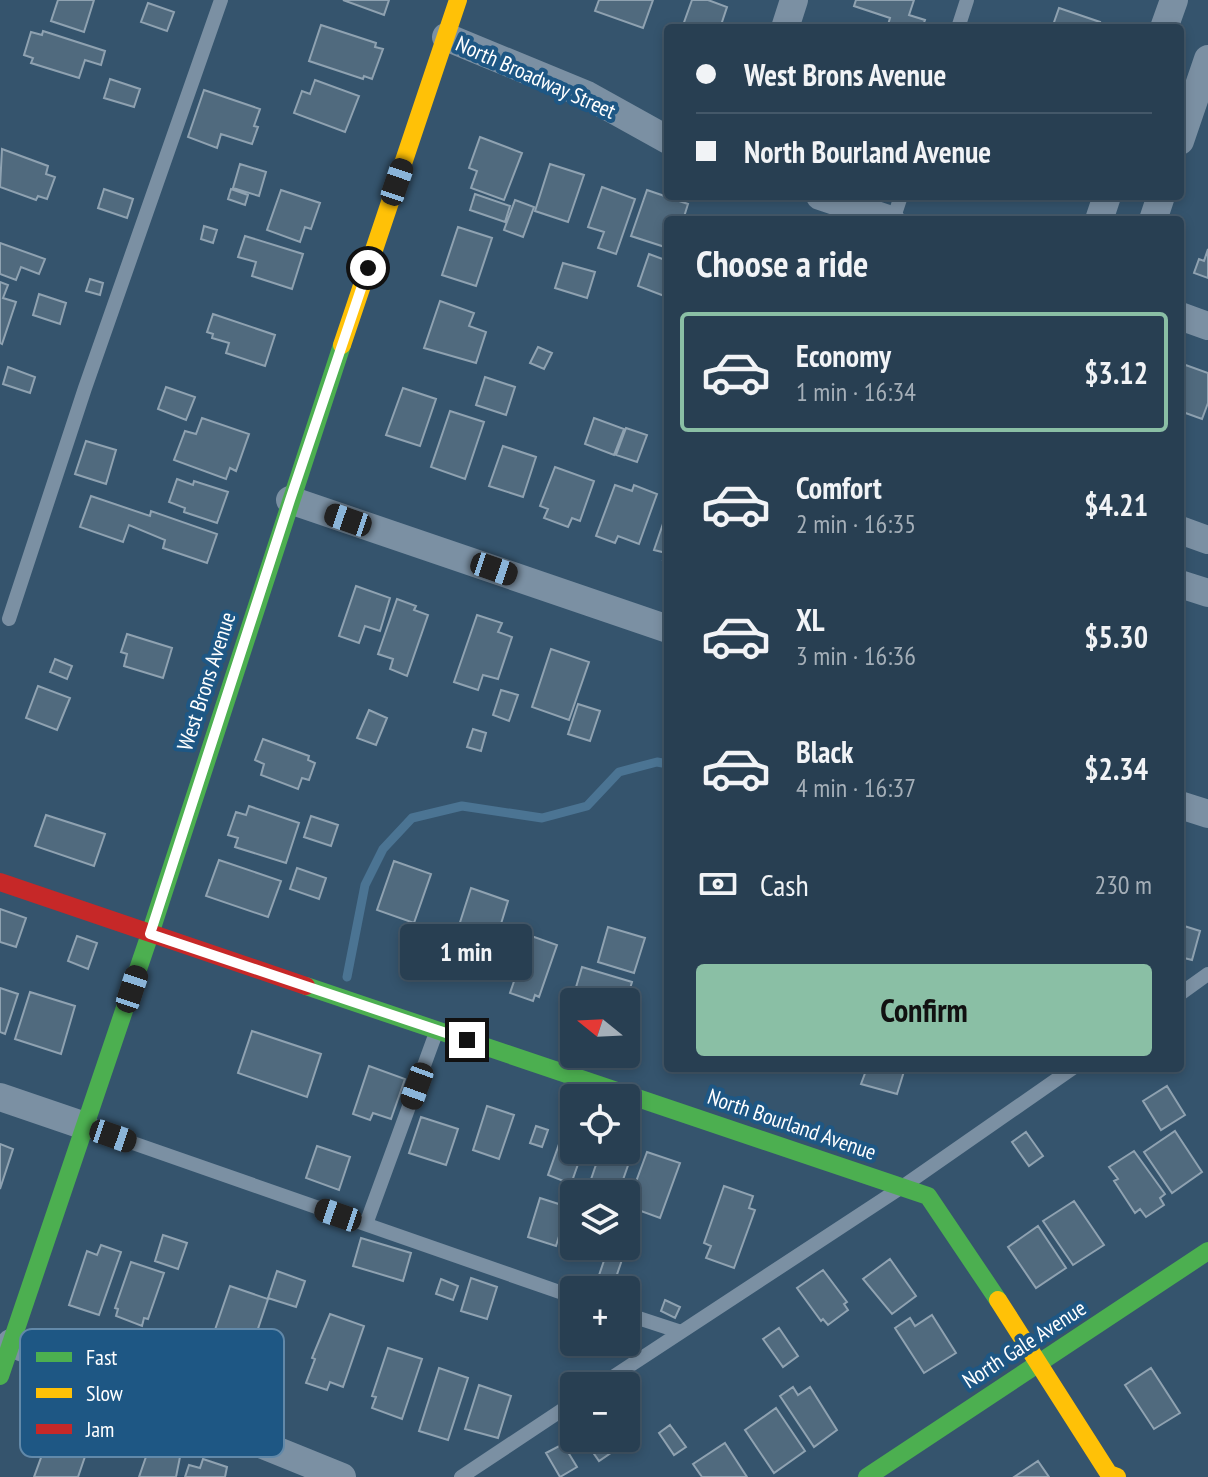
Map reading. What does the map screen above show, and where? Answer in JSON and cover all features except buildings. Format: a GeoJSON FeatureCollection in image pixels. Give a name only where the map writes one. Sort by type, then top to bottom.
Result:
{"type":"FeatureCollection","features":[{"type":"Feature","properties":{"kind":"street","name":"West Brons Avenue"},"geometry":{"type":"LineString","coordinates":[[0,1376],[150,934],[290,500],[458,0]]}},
{"type":"Feature","properties":{"kind":"street"},"geometry":{"type":"LineString","coordinates":[[786,24],[794,0]]}},
{"type":"Feature","properties":{"kind":"street"},"geometry":{"type":"LineString","coordinates":[[1165,24],[1174,0]]}},
{"type":"Feature","properties":{"kind":"street","name":"North Broadway Street"},"geometry":{"type":"LineString","coordinates":[[446,37],[587,95],[664,138]]}},
{"type":"Feature","properties":{"kind":"street"},"geometry":{"type":"LineString","coordinates":[[1184,129],[1208,59]]}},
{"type":"Feature","properties":{"kind":"street"},"geometry":{"type":"LineString","coordinates":[[832,200],[880,216]]}},
{"type":"Feature","properties":{"kind":"street"},"geometry":{"type":"LineString","coordinates":[[1184,317],[1208,326]]}},
{"type":"Feature","properties":{"kind":"street"},"geometry":{"type":"LineString","coordinates":[[290,500],[664,628]]}},
{"type":"Feature","properties":{"kind":"street"},"geometry":{"type":"LineString","coordinates":[[1184,531],[1208,540]]}},
{"type":"Feature","properties":{"kind":"street"},"geometry":{"type":"LineString","coordinates":[[1184,585],[1208,593]]}},
{"type":"Feature","properties":{"kind":"street"},"geometry":{"type":"LineString","coordinates":[[1184,806],[1208,814]]}},
{"type":"Feature","properties":{"kind":"street","name":"North Bourland Avenue"},"geometry":{"type":"LineString","coordinates":[[0,882],[928,1196],[1040,1362],[1112,1476]]}},
{"type":"Feature","properties":{"kind":"street"},"geometry":{"type":"LineString","coordinates":[[0,1097],[85,1126]]}},
{"type":"Feature","properties":{"kind":"street","name":"North Gale Avenue"},"geometry":{"type":"LineString","coordinates":[[867,1477],[1208,1251]]}},
{"type":"Feature","properties":{"kind":"street"},"geometry":{"type":"LineString","coordinates":[[11,1343],[20,1347]]}},
{"type":"Feature","properties":{"kind":"street"},"geometry":{"type":"LineString","coordinates":[[284,1454],[342,1477]]}},
{"type":"Feature","properties":{"kind":"lane"},"geometry":{"type":"LineString","coordinates":[[9,619],[85,388],[221,0]]}},
{"type":"Feature","properties":{"kind":"lane"},"geometry":{"type":"LineString","coordinates":[[959,24],[967,0]]}},
{"type":"Feature","properties":{"kind":"lane"},"geometry":{"type":"LineString","coordinates":[[1184,991],[1208,974]]}},
{"type":"Feature","properties":{"kind":"lane"},"geometry":{"type":"LineString","coordinates":[[366,1224],[437,1030]]}},
{"type":"Feature","properties":{"kind":"lane"},"geometry":{"type":"LineString","coordinates":[[620,1372],[902,1187],[1067,1072]]}},
{"type":"Feature","properties":{"kind":"lane"},"geometry":{"type":"LineString","coordinates":[[85,1126],[560,1292]]}},
{"type":"Feature","properties":{"kind":"lane"},"geometry":{"type":"LineString","coordinates":[[640,1319],[681,1332]]}},
{"type":"Feature","properties":{"kind":"lane"},"geometry":{"type":"LineString","coordinates":[[461,1477],[560,1411]]}},
{"type":"Feature","properties":{"kind":"waterway"},"geometry":{"type":"LineString","coordinates":[[347,977],[365,885],[383,849],[412,818],[462,806],[542,818],[587,806],[619,772],[657,762],[664,763]]}},
{"type":"Feature","properties":{"kind":"traffic: fast"},"geometry":{"type":"LineString","coordinates":[[0,1376],[150,934],[342,345]]}},
{"type":"Feature","properties":{"kind":"traffic: fast"},"geometry":{"type":"LineString","coordinates":[[306,986],[928,1196],[998,1300]]}},
{"type":"Feature","properties":{"kind":"traffic: fast"},"geometry":{"type":"LineString","coordinates":[[867,1477],[1208,1251]]}},
{"type":"Feature","properties":{"kind":"traffic: slow"},"geometry":{"type":"LineString","coordinates":[[342,345],[458,0]]}},
{"type":"Feature","properties":{"kind":"traffic: slow"},"geometry":{"type":"LineString","coordinates":[[998,1300],[1109,1474],[1117,1477]]}},
{"type":"Feature","properties":{"kind":"traffic: jam"},"geometry":{"type":"LineString","coordinates":[[0,882],[306,986]]}},
{"type":"Feature","properties":{"kind":"route"},"geometry":{"type":"LineString","coordinates":[[368,268],[150,934],[467,1040]]}}]}
